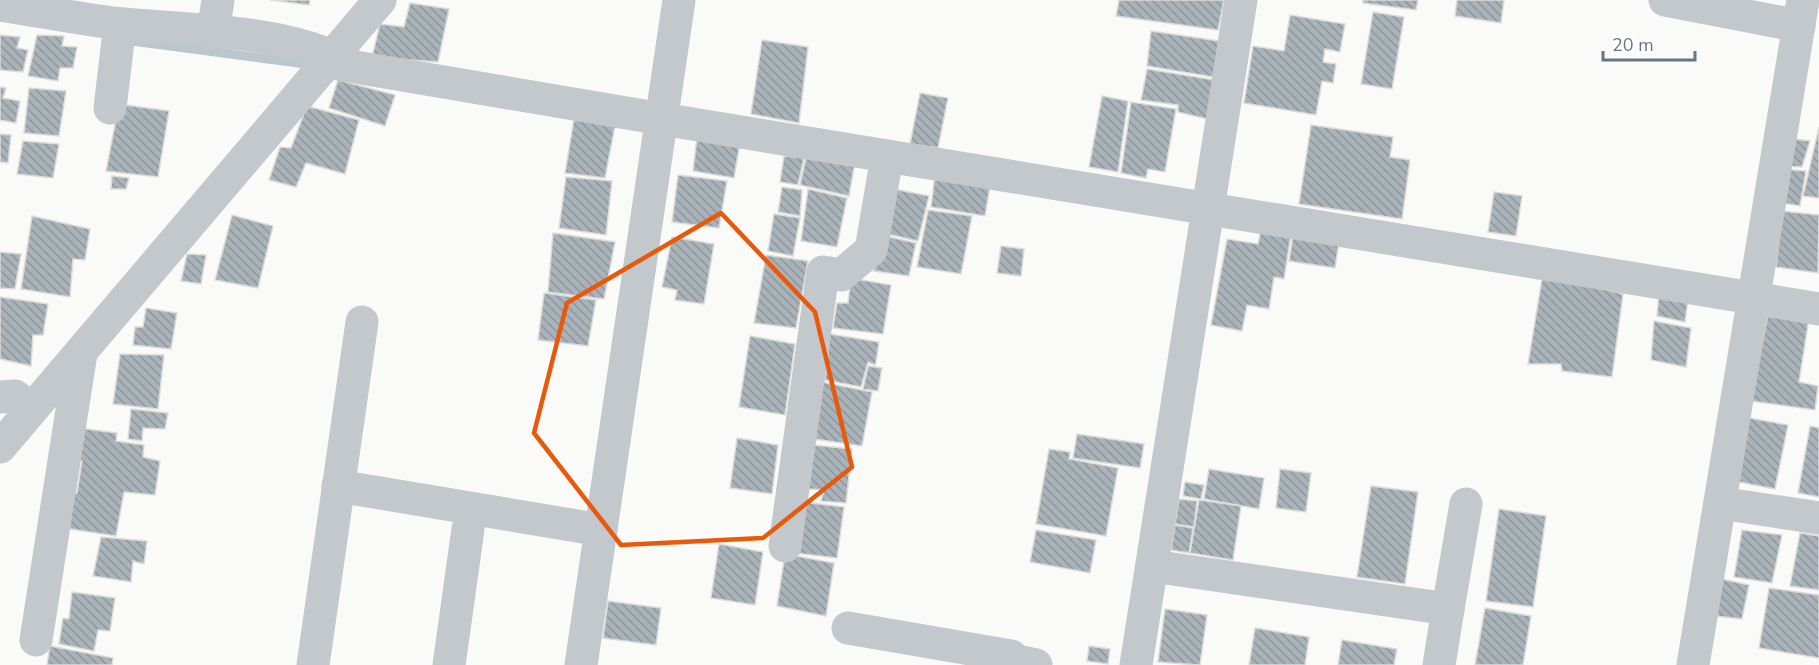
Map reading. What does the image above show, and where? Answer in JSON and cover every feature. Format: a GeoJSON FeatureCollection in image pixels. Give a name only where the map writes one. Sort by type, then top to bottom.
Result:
{"type":"FeatureCollection","features":[{"type":"Feature","properties":{"kind":"street"},"geometry":{"type":"LineString","coordinates":[[213,32],[218,0]]}},
{"type":"Feature","properties":{"kind":"street"},"geometry":{"type":"LineString","coordinates":[[0,447],[18,402],[81,353],[321,53],[380,0]]}},
{"type":"Feature","properties":{"kind":"street"},"geometry":{"type":"LineString","coordinates":[[581,665],[679,0]]}},
{"type":"Feature","properties":{"kind":"street"},"geometry":{"type":"LineString","coordinates":[[1136,665],[1241,0]]}},
{"type":"Feature","properties":{"kind":"street"},"geometry":{"type":"LineString","coordinates":[[1665,0],[1801,13],[1693,665]]}},
{"type":"Feature","properties":{"kind":"street"},"geometry":{"type":"LineString","coordinates":[[0,5],[51,6],[120,24],[213,32],[662,119],[1819,309]]}},
{"type":"Feature","properties":{"kind":"street"},"geometry":{"type":"LineString","coordinates":[[110,108],[120,24]]}},
{"type":"Feature","properties":{"kind":"street"},"geometry":{"type":"LineString","coordinates":[[785,546],[823,272],[841,275],[872,250],[887,157]]}},
{"type":"Feature","properties":{"kind":"street"},"geometry":{"type":"LineString","coordinates":[[313,665],[362,322]]}},
{"type":"Feature","properties":{"kind":"street"},"geometry":{"type":"LineString","coordinates":[[36,640],[81,353]]}},
{"type":"Feature","properties":{"kind":"street"},"geometry":{"type":"LineString","coordinates":[[338,486],[601,530]]}},
{"type":"Feature","properties":{"kind":"street"},"geometry":{"type":"LineString","coordinates":[[1720,503],[1819,518]]}},
{"type":"Feature","properties":{"kind":"street"},"geometry":{"type":"LineString","coordinates":[[1439,665],[1466,504]]}},
{"type":"Feature","properties":{"kind":"street"},"geometry":{"type":"LineString","coordinates":[[449,665],[468,529]]}},
{"type":"Feature","properties":{"kind":"street"},"geometry":{"type":"LineString","coordinates":[[1152,566],[1448,609]]}},
{"type":"Feature","properties":{"kind":"street"},"geometry":{"type":"LineString","coordinates":[[848,628],[1011,656],[1017,661],[1036,665]]}},
{"type":"Feature","properties":{"kind":"highlighted area"},"geometry":{"type":"Polygon","coordinates":[[[721,213],[815,312],[852,467],[763,538],[621,545],[534,433],[567,303],[721,213]]]}},
{"type":"Feature","properties":{"kind":"building"},"geometry":{"type":"Polygon","coordinates":[[[270,0],[310,0],[309,5],[270,0]]]}},
{"type":"Feature","properties":{"kind":"building"},"geometry":{"type":"Polygon","coordinates":[[[1119,0],[1224,0],[1218,30],[1116,16],[1119,0]]]}},
{"type":"Feature","properties":{"kind":"building"},"geometry":{"type":"Polygon","coordinates":[[[1363,0],[1418,0],[1416,10],[1363,3],[1363,0]]]}},
{"type":"Feature","properties":{"kind":"building"},"geometry":{"type":"Polygon","coordinates":[[[1457,0],[1504,0],[1501,23],[1455,16],[1457,0]]]}},
{"type":"Feature","properties":{"kind":"building"},"geometry":{"type":"Polygon","coordinates":[[[410,3],[449,9],[438,62],[372,57],[380,24],[404,27],[410,3]]]}},
{"type":"Feature","properties":{"kind":"building"},"geometry":{"type":"Polygon","coordinates":[[[1373,12],[1404,17],[1392,89],[1361,84],[1373,12]]]}},
{"type":"Feature","properties":{"kind":"building"},"geometry":{"type":"Polygon","coordinates":[[[1290,15],[1345,24],[1340,52],[1325,49],[1323,62],[1336,64],[1333,83],[1322,81],[1316,115],[1244,103],[1253,46],[1284,51],[1290,15]]]}},
{"type":"Feature","properties":{"kind":"building"},"geometry":{"type":"Polygon","coordinates":[[[1151,31],[1219,41],[1213,77],[1147,66],[1151,31]]]}},
{"type":"Feature","properties":{"kind":"building"},"geometry":{"type":"Polygon","coordinates":[[[0,35],[20,37],[17,48],[28,50],[23,72],[0,70],[0,35]]]}},
{"type":"Feature","properties":{"kind":"building"},"geometry":{"type":"Polygon","coordinates":[[[37,35],[64,36],[62,46],[77,47],[73,68],[60,68],[58,81],[28,76],[37,35]]]}},
{"type":"Feature","properties":{"kind":"building"},"geometry":{"type":"Polygon","coordinates":[[[762,40],[808,47],[799,123],[751,114],[762,40]]]}},
{"type":"Feature","properties":{"kind":"building"},"geometry":{"type":"Polygon","coordinates":[[[1147,69],[1215,80],[1207,119],[1178,112],[1178,105],[1141,100],[1147,69]]]}},
{"type":"Feature","properties":{"kind":"building"},"geometry":{"type":"Polygon","coordinates":[[[338,80],[395,95],[385,126],[329,108],[338,80]]]}},
{"type":"Feature","properties":{"kind":"building"},"geometry":{"type":"Polygon","coordinates":[[[0,87],[6,88],[3,98],[20,101],[16,123],[0,120],[0,87]]]}},
{"type":"Feature","properties":{"kind":"building"},"geometry":{"type":"Polygon","coordinates":[[[29,88],[66,91],[59,136],[24,133],[29,88]]]}},
{"type":"Feature","properties":{"kind":"building"},"geometry":{"type":"Polygon","coordinates":[[[920,93],[948,98],[938,148],[910,144],[920,93]]]}},
{"type":"Feature","properties":{"kind":"building"},"geometry":{"type":"Polygon","coordinates":[[[1102,96],[1128,101],[1118,172],[1089,167],[1102,96]]]}},
{"type":"Feature","properties":{"kind":"building"},"geometry":{"type":"Polygon","coordinates":[[[1131,102],[1176,109],[1165,172],[1148,169],[1146,178],[1121,173],[1131,102]]]}},
{"type":"Feature","properties":{"kind":"building"},"geometry":{"type":"Polygon","coordinates":[[[119,104],[169,111],[158,177],[106,171],[119,104]]]}},
{"type":"Feature","properties":{"kind":"building"},"geometry":{"type":"Polygon","coordinates":[[[307,106],[359,120],[345,174],[306,163],[296,187],[269,180],[280,147],[291,148],[307,106]]]}},
{"type":"Feature","properties":{"kind":"building"},"geometry":{"type":"Polygon","coordinates":[[[574,119],[615,126],[605,178],[565,173],[574,119]]]}},
{"type":"Feature","properties":{"kind":"building"},"geometry":{"type":"Polygon","coordinates":[[[1311,125],[1393,137],[1390,157],[1410,160],[1402,219],[1299,204],[1311,125]]]}},
{"type":"Feature","properties":{"kind":"building"},"geometry":{"type":"Polygon","coordinates":[[[1819,127],[1819,198],[1803,196],[1819,127]]]}},
{"type":"Feature","properties":{"kind":"building"},"geometry":{"type":"Polygon","coordinates":[[[0,134],[11,135],[8,163],[0,162],[0,134]]]}},
{"type":"Feature","properties":{"kind":"building"},"geometry":{"type":"Polygon","coordinates":[[[697,137],[740,143],[734,178],[693,171],[697,137]]]}},
{"type":"Feature","properties":{"kind":"building"},"geometry":{"type":"Polygon","coordinates":[[[1787,138],[1810,141],[1802,167],[1784,166],[1787,138]]]}},
{"type":"Feature","properties":{"kind":"building"},"geometry":{"type":"Polygon","coordinates":[[[23,141],[59,144],[53,178],[17,174],[23,141]]]}},
{"type":"Feature","properties":{"kind":"building"},"geometry":{"type":"Polygon","coordinates":[[[807,153],[855,162],[849,196],[800,185],[807,153]]]}},
{"type":"Feature","properties":{"kind":"building"},"geometry":{"type":"Polygon","coordinates":[[[784,156],[804,158],[798,185],[780,182],[784,156]]]}},
{"type":"Feature","properties":{"kind":"building"},"geometry":{"type":"Polygon","coordinates":[[[1782,169],[1806,171],[1800,206],[1776,202],[1782,169]]]}},
{"type":"Feature","properties":{"kind":"building"},"geometry":{"type":"Polygon","coordinates":[[[678,175],[727,181],[719,228],[672,222],[678,175]]]}},
{"type":"Feature","properties":{"kind":"building"},"geometry":{"type":"Polygon","coordinates":[[[935,175],[990,186],[985,216],[931,207],[935,175]]]}},
{"type":"Feature","properties":{"kind":"building"},"geometry":{"type":"Polygon","coordinates":[[[112,176],[129,178],[126,189],[111,189],[112,176]]]}},
{"type":"Feature","properties":{"kind":"building"},"geometry":{"type":"Polygon","coordinates":[[[566,177],[612,181],[606,235],[559,228],[566,177]]]}},
{"type":"Feature","properties":{"kind":"building"},"geometry":{"type":"Polygon","coordinates":[[[782,187],[802,190],[800,216],[778,212],[782,187]]]}},
{"type":"Feature","properties":{"kind":"building"},"geometry":{"type":"Polygon","coordinates":[[[808,189],[847,198],[837,247],[801,241],[808,189]]]}},
{"type":"Feature","properties":{"kind":"building"},"geometry":{"type":"Polygon","coordinates":[[[894,189],[929,196],[918,241],[887,234],[894,189]]]}},
{"type":"Feature","properties":{"kind":"building"},"geometry":{"type":"Polygon","coordinates":[[[1494,192],[1522,196],[1516,236],[1488,232],[1494,192]]]}},
{"type":"Feature","properties":{"kind":"building"},"geometry":{"type":"Polygon","coordinates":[[[928,210],[972,216],[961,274],[917,267],[928,210]]]}},
{"type":"Feature","properties":{"kind":"building"},"geometry":{"type":"Polygon","coordinates":[[[1782,211],[1819,215],[1818,273],[1776,267],[1782,211]]]}},
{"type":"Feature","properties":{"kind":"building"},"geometry":{"type":"Polygon","coordinates":[[[774,214],[800,218],[793,256],[768,251],[774,214]]]}},
{"type":"Feature","properties":{"kind":"building"},"geometry":{"type":"Polygon","coordinates":[[[232,215],[273,226],[258,288],[215,280],[232,215]]]}},
{"type":"Feature","properties":{"kind":"building"},"geometry":{"type":"Polygon","coordinates":[[[32,216],[90,229],[85,260],[73,259],[70,297],[21,289],[32,216]]]}},
{"type":"Feature","properties":{"kind":"building"},"geometry":{"type":"Polygon","coordinates":[[[1261,229],[1291,234],[1284,279],[1274,277],[1269,309],[1247,305],[1242,331],[1211,325],[1227,239],[1258,244],[1261,229]]]}},
{"type":"Feature","properties":{"kind":"building"},"geometry":{"type":"Polygon","coordinates":[[[553,233],[615,242],[604,299],[548,292],[553,233]]]}},
{"type":"Feature","properties":{"kind":"building"},"geometry":{"type":"Polygon","coordinates":[[[881,235],[916,243],[909,276],[874,271],[881,235]]]}},
{"type":"Feature","properties":{"kind":"building"},"geometry":{"type":"Polygon","coordinates":[[[1293,235],[1339,242],[1335,268],[1289,261],[1293,235]]]}},
{"type":"Feature","properties":{"kind":"building"},"geometry":{"type":"Polygon","coordinates":[[[672,237],[714,244],[704,304],[675,300],[677,290],[662,287],[672,237]]]}},
{"type":"Feature","properties":{"kind":"building"},"geometry":{"type":"Polygon","coordinates":[[[1001,246],[1024,249],[1021,276],[997,273],[1001,246]]]}},
{"type":"Feature","properties":{"kind":"building"},"geometry":{"type":"Polygon","coordinates":[[[0,252],[21,254],[15,289],[0,288],[0,252]]]}},
{"type":"Feature","properties":{"kind":"building"},"geometry":{"type":"Polygon","coordinates":[[[187,254],[206,255],[201,284],[181,281],[187,254]]]}},
{"type":"Feature","properties":{"kind":"building"},"geometry":{"type":"Polygon","coordinates":[[[766,255],[808,261],[796,328],[754,323],[766,255]]]}},
{"type":"Feature","properties":{"kind":"building"},"geometry":{"type":"Polygon","coordinates":[[[1543,273],[1623,294],[1612,377],[1562,371],[1561,364],[1528,364],[1543,273]]]}},
{"type":"Feature","properties":{"kind":"building"},"geometry":{"type":"Polygon","coordinates":[[[851,278],[891,285],[883,334],[833,328],[837,303],[848,303],[851,278]]]}},
{"type":"Feature","properties":{"kind":"building"},"geometry":{"type":"Polygon","coordinates":[[[544,293],[596,300],[588,346],[538,340],[544,293]]]}},
{"type":"Feature","properties":{"kind":"building"},"geometry":{"type":"Polygon","coordinates":[[[1659,294],[1688,299],[1685,322],[1657,316],[1659,294]]]}},
{"type":"Feature","properties":{"kind":"building"},"geometry":{"type":"Polygon","coordinates":[[[0,297],[48,304],[43,335],[33,335],[31,366],[0,359],[0,297]]]}},
{"type":"Feature","properties":{"kind":"building"},"geometry":{"type":"Polygon","coordinates":[[[146,308],[177,313],[171,349],[133,345],[135,327],[143,327],[146,308]]]}},
{"type":"Feature","properties":{"kind":"building"},"geometry":{"type":"Polygon","coordinates":[[[1768,314],[1809,318],[1799,382],[1818,386],[1815,410],[1751,401],[1768,314]]]}},
{"type":"Feature","properties":{"kind":"building"},"geometry":{"type":"Polygon","coordinates":[[[1654,321],[1691,328],[1686,367],[1651,360],[1654,321]]]}},
{"type":"Feature","properties":{"kind":"building"},"geometry":{"type":"Polygon","coordinates":[[[830,334],[879,342],[875,365],[868,362],[861,387],[825,380],[830,334]]]}},
{"type":"Feature","properties":{"kind":"building"},"geometry":{"type":"Polygon","coordinates":[[[750,336],[795,344],[785,415],[739,407],[750,336]]]}},
{"type":"Feature","properties":{"kind":"building"},"geometry":{"type":"Polygon","coordinates":[[[120,354],[164,355],[158,409],[113,404],[120,354]]]}},
{"type":"Feature","properties":{"kind":"building"},"geometry":{"type":"Polygon","coordinates":[[[868,366],[882,368],[878,391],[863,389],[868,366]]]}},
{"type":"Feature","properties":{"kind":"building"},"geometry":{"type":"Polygon","coordinates":[[[822,382],[872,392],[862,446],[814,439],[822,382]]]}},
{"type":"Feature","properties":{"kind":"building"},"geometry":{"type":"Polygon","coordinates":[[[131,409],[168,413],[165,429],[143,428],[142,441],[128,439],[131,409]]]}},
{"type":"Feature","properties":{"kind":"building"},"geometry":{"type":"Polygon","coordinates":[[[1749,418],[1788,425],[1775,489],[1739,482],[1749,418]]]}},
{"type":"Feature","properties":{"kind":"building"},"geometry":{"type":"Polygon","coordinates":[[[1810,426],[1819,428],[1819,497],[1798,493],[1810,426]]]}},
{"type":"Feature","properties":{"kind":"building"},"geometry":{"type":"Polygon","coordinates":[[[79,428],[117,433],[116,441],[144,445],[143,457],[160,461],[155,495],[124,492],[116,536],[64,528],[70,493],[77,493],[82,461],[75,460],[79,428]]]}},
{"type":"Feature","properties":{"kind":"building"},"geometry":{"type":"Polygon","coordinates":[[[1077,434],[1144,444],[1140,468],[1073,458],[1077,434]]]}},
{"type":"Feature","properties":{"kind":"building"},"geometry":{"type":"Polygon","coordinates":[[[737,438],[778,445],[772,494],[730,488],[737,438]]]}},
{"type":"Feature","properties":{"kind":"building"},"geometry":{"type":"Polygon","coordinates":[[[813,445],[852,449],[846,503],[821,501],[824,490],[809,489],[813,445]]]}},
{"type":"Feature","properties":{"kind":"building"},"geometry":{"type":"Polygon","coordinates":[[[1049,449],[1070,452],[1069,459],[1118,468],[1106,536],[1036,524],[1049,449]]]}},
{"type":"Feature","properties":{"kind":"building"},"geometry":{"type":"Polygon","coordinates":[[[1209,469],[1264,478],[1259,509],[1204,499],[1209,469]]]}},
{"type":"Feature","properties":{"kind":"building"},"geometry":{"type":"Polygon","coordinates":[[[1280,469],[1311,473],[1306,512],[1276,508],[1280,469]]]}},
{"type":"Feature","properties":{"kind":"building"},"geometry":{"type":"Polygon","coordinates":[[[1185,482],[1204,485],[1201,499],[1183,496],[1185,482]]]}},
{"type":"Feature","properties":{"kind":"building"},"geometry":{"type":"Polygon","coordinates":[[[1371,486],[1418,492],[1405,584],[1357,577],[1371,486]]]}},
{"type":"Feature","properties":{"kind":"building"},"geometry":{"type":"Polygon","coordinates":[[[1179,499],[1197,501],[1194,527],[1175,524],[1179,499]]]}},
{"type":"Feature","properties":{"kind":"building"},"geometry":{"type":"Polygon","coordinates":[[[1199,500],[1241,506],[1233,560],[1190,553],[1199,500]]]}},
{"type":"Feature","properties":{"kind":"building"},"geometry":{"type":"Polygon","coordinates":[[[803,502],[844,507],[837,558],[795,553],[803,502]]]}},
{"type":"Feature","properties":{"kind":"building"},"geometry":{"type":"Polygon","coordinates":[[[1499,509],[1546,516],[1533,607],[1486,601],[1499,509]]]}},
{"type":"Feature","properties":{"kind":"building"},"geometry":{"type":"Polygon","coordinates":[[[1175,525],[1193,528],[1189,553],[1171,550],[1175,525]]]}},
{"type":"Feature","properties":{"kind":"building"},"geometry":{"type":"Polygon","coordinates":[[[1036,530],[1096,540],[1090,573],[1030,562],[1036,530]]]}},
{"type":"Feature","properties":{"kind":"building"},"geometry":{"type":"Polygon","coordinates":[[[1742,530],[1782,535],[1772,583],[1734,577],[1742,530]]]}},
{"type":"Feature","properties":{"kind":"building"},"geometry":{"type":"Polygon","coordinates":[[[1800,533],[1819,536],[1819,590],[1790,586],[1800,533]]]}},
{"type":"Feature","properties":{"kind":"building"},"geometry":{"type":"Polygon","coordinates":[[[101,537],[147,541],[144,564],[133,561],[131,582],[93,576],[101,537]]]}},
{"type":"Feature","properties":{"kind":"building"},"geometry":{"type":"Polygon","coordinates":[[[719,544],[763,552],[755,605],[711,598],[719,544]]]}},
{"type":"Feature","properties":{"kind":"building"},"geometry":{"type":"Polygon","coordinates":[[[785,554],[834,563],[826,616],[777,606],[785,554]]]}},
{"type":"Feature","properties":{"kind":"building"},"geometry":{"type":"Polygon","coordinates":[[[1722,579],[1749,585],[1742,619],[1715,616],[1722,579]]]}},
{"type":"Feature","properties":{"kind":"building"},"geometry":{"type":"Polygon","coordinates":[[[1769,588],[1819,595],[1819,658],[1759,648],[1769,588]]]}},
{"type":"Feature","properties":{"kind":"building"},"geometry":{"type":"Polygon","coordinates":[[[72,592],[115,598],[110,631],[98,630],[94,651],[59,644],[63,618],[69,619],[72,592]]]}},
{"type":"Feature","properties":{"kind":"building"},"geometry":{"type":"Polygon","coordinates":[[[608,601],[661,608],[656,645],[603,638],[608,601]]]}},
{"type":"Feature","properties":{"kind":"building"},"geometry":{"type":"Polygon","coordinates":[[[1485,608],[1531,616],[1523,665],[1475,665],[1485,608]]]}},
{"type":"Feature","properties":{"kind":"building"},"geometry":{"type":"Polygon","coordinates":[[[1165,609],[1207,615],[1200,665],[1158,662],[1165,609]]]}},
{"type":"Feature","properties":{"kind":"building"},"geometry":{"type":"Polygon","coordinates":[[[1255,628],[1309,637],[1305,665],[1249,665],[1255,628]]]}},
{"type":"Feature","properties":{"kind":"building"},"geometry":{"type":"Polygon","coordinates":[[[1342,640],[1397,649],[1394,665],[1338,665],[1342,640]]]}},
{"type":"Feature","properties":{"kind":"building"},"geometry":{"type":"Polygon","coordinates":[[[50,646],[113,658],[112,665],[47,665],[50,646]]]}},
{"type":"Feature","properties":{"kind":"building"},"geometry":{"type":"Polygon","coordinates":[[[1089,646],[1110,649],[1108,664],[1087,661],[1089,646]]]}},
{"type":"Feature","properties":{"kind":"waterway"},"geometry":{"type":"LineString","coordinates":[[132,41],[306,64]]}}]}
